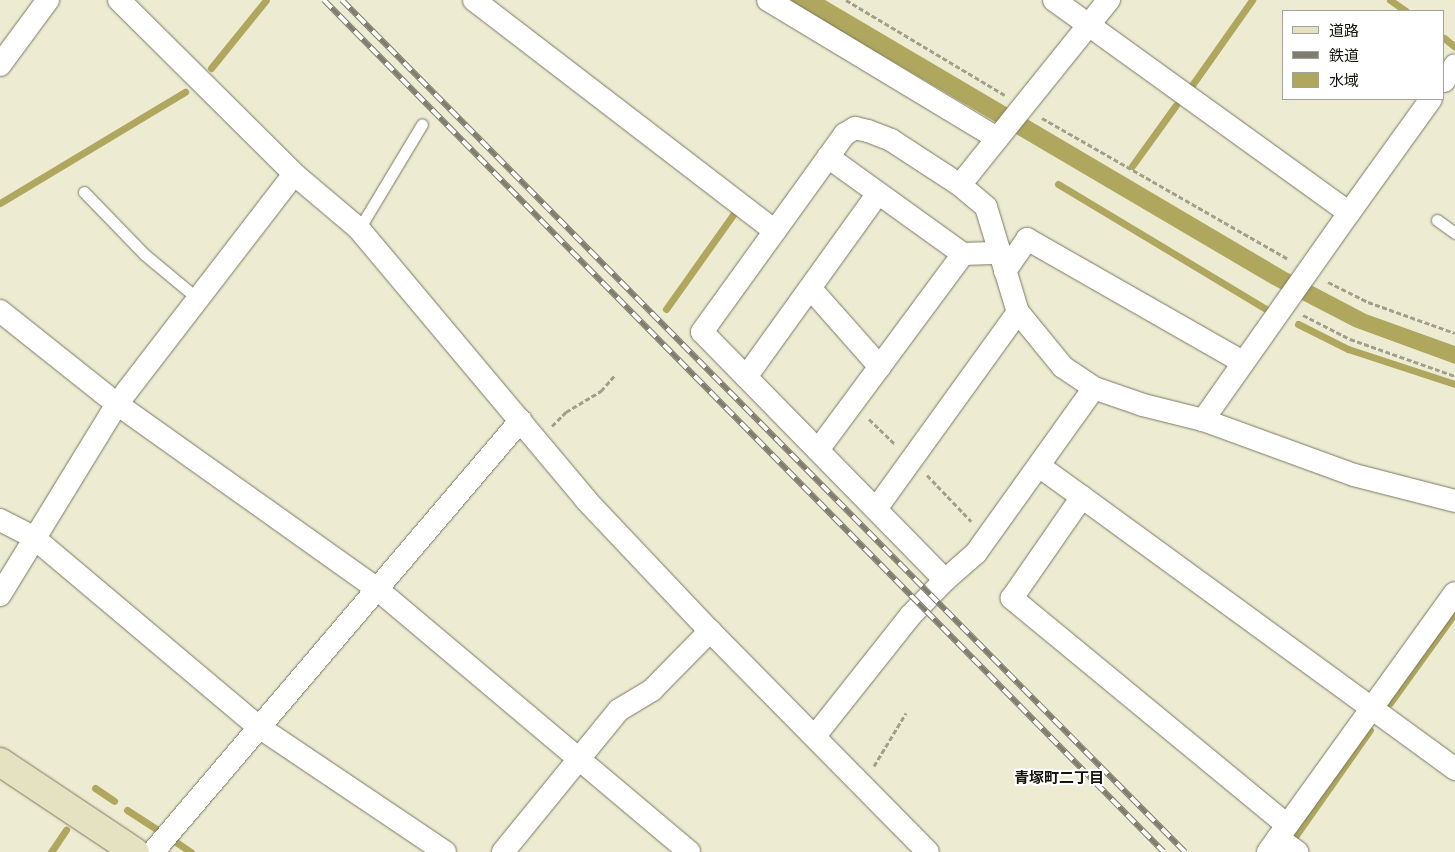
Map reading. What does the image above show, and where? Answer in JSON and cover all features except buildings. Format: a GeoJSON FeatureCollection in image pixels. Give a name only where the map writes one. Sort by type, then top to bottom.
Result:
{"type":"FeatureCollection","features":[{"type":"Feature","properties":{"kind":"main road"},"geometry":{"type":"LineString","coordinates":[[0,762],[135,852]]}},
{"type":"Feature","properties":{"kind":"street"},"geometry":{"type":"LineString","coordinates":[[0,65],[48,0]]}},
{"type":"Feature","properties":{"kind":"street"},"geometry":{"type":"LineString","coordinates":[[119,0],[294,174],[359,229],[538,440],[586,500],[710,631],[928,852]]}},
{"type":"Feature","properties":{"kind":"street"},"geometry":{"type":"LineString","coordinates":[[474,0],[775,231]]}},
{"type":"Feature","properties":{"kind":"street"},"geometry":{"type":"LineString","coordinates":[[768,0],[999,135]]}},
{"type":"Feature","properties":{"kind":"street"},"geometry":{"type":"LineString","coordinates":[[1054,0],[1349,213]]}},
{"type":"Feature","properties":{"kind":"street"},"geometry":{"type":"LineString","coordinates":[[960,185],[1090,26],[1109,0]]}},
{"type":"Feature","properties":{"kind":"street"},"geometry":{"type":"LineString","coordinates":[[1445,80],[1455,65]]}},
{"type":"Feature","properties":{"kind":"street"},"geometry":{"type":"LineString","coordinates":[[1203,420],[1430,100]]}},
{"type":"Feature","properties":{"kind":"street"},"geometry":{"type":"LineString","coordinates":[[945,580],[702,332],[845,134],[855,128],[891,140],[960,185],[986,207],[1018,312],[1063,366],[1094,388],[1143,405],[1203,420],[1354,476],[1455,501]]}},
{"type":"Feature","properties":{"kind":"street"},"geometry":{"type":"LineString","coordinates":[[828,157],[963,254],[1003,262]]}},
{"type":"Feature","properties":{"kind":"street"},"geometry":{"type":"LineString","coordinates":[[0,595],[33,537],[117,404],[294,174]]}},
{"type":"Feature","properties":{"kind":"street"},"geometry":{"type":"LineString","coordinates":[[746,377],[811,289],[878,193]]}},
{"type":"Feature","properties":{"kind":"street"},"geometry":{"type":"LineString","coordinates":[[1003,262],[1027,239],[1243,362]]}},
{"type":"Feature","properties":{"kind":"street"},"geometry":{"type":"LineString","coordinates":[[818,450],[963,254]]}},
{"type":"Feature","properties":{"kind":"street"},"geometry":{"type":"LineString","coordinates":[[811,289],[880,367]]}},
{"type":"Feature","properties":{"kind":"street"},"geometry":{"type":"LineString","coordinates":[[0,311],[117,404],[378,589],[579,761],[689,852]]}},
{"type":"Feature","properties":{"kind":"street"},"geometry":{"type":"LineString","coordinates":[[876,509],[1018,312]]}},
{"type":"Feature","properties":{"kind":"street"},"geometry":{"type":"LineString","coordinates":[[815,736],[911,615],[945,580],[976,553],[1094,388]]}},
{"type":"Feature","properties":{"kind":"street"},"geometry":{"type":"LineString","coordinates":[[153,852],[521,420]]}},
{"type":"Feature","properties":{"kind":"street"},"geometry":{"type":"LineString","coordinates":[[1038,466],[1455,769]]}},
{"type":"Feature","properties":{"kind":"street"},"geometry":{"type":"LineString","coordinates":[[1082,497],[1012,598],[1277,838],[1297,852]]}},
{"type":"Feature","properties":{"kind":"street"},"geometry":{"type":"LineString","coordinates":[[0,520],[33,537],[259,727],[445,852]]}},
{"type":"Feature","properties":{"kind":"street"},"geometry":{"type":"LineString","coordinates":[[1277,838],[1455,593]]}},
{"type":"Feature","properties":{"kind":"street"},"geometry":{"type":"LineString","coordinates":[[503,852],[619,710],[652,690],[710,631]]}},
{"type":"Feature","properties":{"kind":"lane"},"geometry":{"type":"LineString","coordinates":[[359,229],[422,124]]}},
{"type":"Feature","properties":{"kind":"lane"},"geometry":{"type":"LineString","coordinates":[[84,192],[144,254],[198,299]]}},
{"type":"Feature","properties":{"kind":"lane"},"geometry":{"type":"LineString","coordinates":[[1437,220],[1455,233]]}},
{"type":"Feature","properties":{"kind":"path"},"geometry":{"type":"LineString","coordinates":[[846,0],[1023,107],[1307,273],[1368,302],[1455,333]]}},
{"type":"Feature","properties":{"kind":"path"},"geometry":{"type":"LineString","coordinates":[[1287,302],[1350,339],[1455,376]]}},
{"type":"Feature","properties":{"kind":"path"},"geometry":{"type":"LineString","coordinates":[[538,440],[566,412],[601,391],[614,376]]}},
{"type":"Feature","properties":{"kind":"path"},"geometry":{"type":"LineString","coordinates":[[853,403],[912,460],[987,538]]}},
{"type":"Feature","properties":{"kind":"path"},"geometry":{"type":"LineString","coordinates":[[863,785],[906,713]]}},
{"type":"Feature","properties":{"kind":"water"},"geometry":{"type":"Polygon","coordinates":[[[788,0],[825,0],[1288,273],[1366,314],[1455,346],[1455,364],[1354,327],[1271,284],[788,0]]]}},
{"type":"Feature","properties":{"kind":"waterway"},"geometry":{"type":"LineString","coordinates":[[211,68],[266,0]]}},
{"type":"Feature","properties":{"kind":"waterway"},"geometry":{"type":"LineString","coordinates":[[1190,88],[1252,0]]}},
{"type":"Feature","properties":{"kind":"waterway"},"geometry":{"type":"LineString","coordinates":[[1390,0],[1405,10]]}},
{"type":"Feature","properties":{"kind":"waterway"},"geometry":{"type":"LineString","coordinates":[[1445,39],[1455,47]]}},
{"type":"Feature","properties":{"kind":"waterway"},"geometry":{"type":"LineString","coordinates":[[0,203],[185,92]]}},
{"type":"Feature","properties":{"kind":"waterway"},"geometry":{"type":"LineString","coordinates":[[1132,166],[1176,105]]}},
{"type":"Feature","properties":{"kind":"waterway"},"geometry":{"type":"LineString","coordinates":[[1058,184],[1268,310]]}},
{"type":"Feature","properties":{"kind":"waterway"},"geometry":{"type":"LineString","coordinates":[[666,309],[735,212]]}},
{"type":"Feature","properties":{"kind":"waterway"},"geometry":{"type":"LineString","coordinates":[[1298,324],[1348,349],[1455,384]]}},
{"type":"Feature","properties":{"kind":"waterway"},"geometry":{"type":"LineString","coordinates":[[1390,703],[1455,613]]}},
{"type":"Feature","properties":{"kind":"waterway"},"geometry":{"type":"LineString","coordinates":[[1294,838],[1370,730]]}},
{"type":"Feature","properties":{"kind":"waterway"},"geometry":{"type":"LineString","coordinates":[[95,788],[114,801]]}},
{"type":"Feature","properties":{"kind":"waterway"},"geometry":{"type":"LineString","coordinates":[[127,810],[161,832]]}},
{"type":"Feature","properties":{"kind":"waterway"},"geometry":{"type":"LineString","coordinates":[[51,852],[66,830]]}},
{"type":"Feature","properties":{"kind":"waterway"},"geometry":{"type":"LineString","coordinates":[[174,838],[173,840],[191,852]]}},
{"type":"Feature","properties":{"kind":"railway"},"geometry":{"type":"LineString","coordinates":[[324,0],[1164,852]]}},
{"type":"Feature","properties":{"kind":"railway"},"geometry":{"type":"LineString","coordinates":[[342,0],[1185,852]]}},
{"type":"Feature","properties":{"kind":"district","name":"青塚町二丁目"},"geometry":{"type":"Point","coordinates":[1059,779]}}]}
